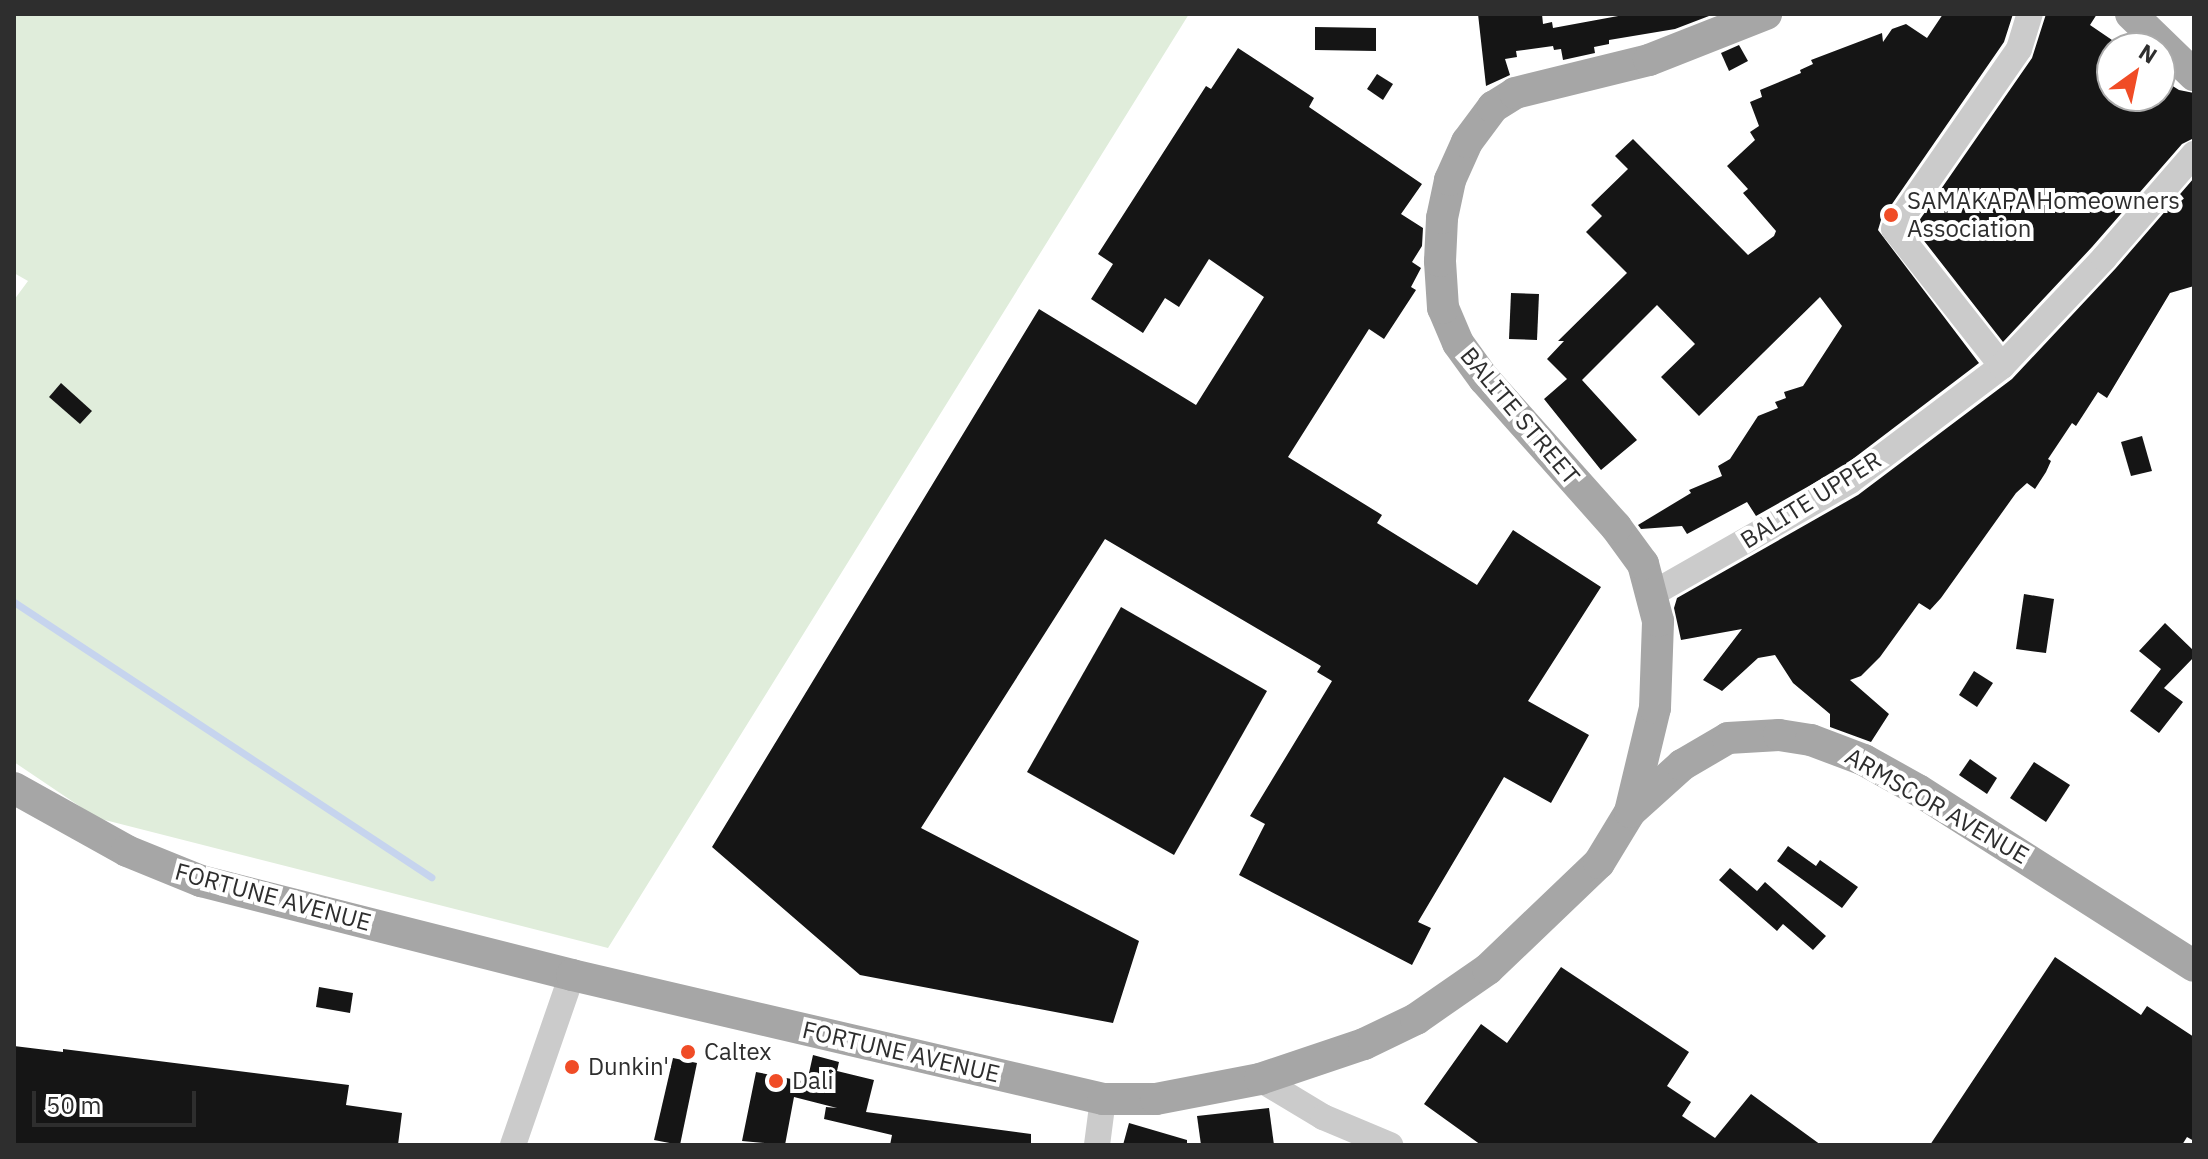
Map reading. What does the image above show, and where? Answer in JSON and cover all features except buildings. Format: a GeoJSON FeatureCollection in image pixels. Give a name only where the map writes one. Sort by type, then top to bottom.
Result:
{"type":"FeatureCollection","features":[{"type":"Feature","properties":{"kind":"main road","name":"BALITE STREET"},"geometry":{"type":"LineString","coordinates":[[1630,812],[1655,708],[1659,659],[1652,594],[1643,564],[1616,527],[1484,379],[1458,343],[1443,308],[1440,261],[1442,218],[1450,180],[1467,142],[1493,107],[1515,93],[1649,60],[1766,14]]}},
{"type":"Feature","properties":{"kind":"main road"},"geometry":{"type":"LineString","coordinates":[[2131,14],[2194,75]]}},
{"type":"Feature","properties":{"kind":"main road","name":"ARMSCOR AVENUE"},"geometry":{"type":"LineString","coordinates":[[1630,812],[1682,765],[1728,738],[1754,734],[1811,740],[1864,760],[1918,790],[2194,966]]}},
{"type":"Feature","properties":{"kind":"main road","name":"FORTUNE AVENUE"},"geometry":{"type":"LineString","coordinates":[[14,788],[127,851],[201,881],[572,975],[1103,1099],[1156,1099],[1260,1079],[1364,1044],[1416,1019],[1452,996],[1525,937],[1578,886],[1599,863],[1630,812]]}},
{"type":"Feature","properties":{"kind":"street"},"geometry":{"type":"LineString","coordinates":[[2002,366],[1894,229],[2019,49],[2030,14]]}},
{"type":"Feature","properties":{"kind":"street","name":"BALITE UPPER"},"geometry":{"type":"LineString","coordinates":[[1652,594],[1850,481],[2002,366],[2085,279],[2194,154]]}},
{"type":"Feature","properties":{"kind":"street"},"geometry":{"type":"LineString","coordinates":[[513,1145],[572,975]]}},
{"type":"Feature","properties":{"kind":"street"},"geometry":{"type":"LineString","coordinates":[[1260,1079],[1323,1117],[1390,1145]]}},
{"type":"Feature","properties":{"kind":"street"},"geometry":{"type":"LineString","coordinates":[[1097,1145],[1103,1099]]}},
{"type":"Feature","properties":{"kind":"green space"},"geometry":{"type":"Polygon","coordinates":[[[14,14],[1189,14],[608,948],[97,818],[14,762],[14,300],[28,281],[14,273],[14,14]]]}},
{"type":"Feature","properties":{"kind":"waterway"},"geometry":{"type":"LineString","coordinates":[[14,602],[431,877]]}},
{"type":"Feature","properties":{"kind":"place","name":"SAMAKAPA Homeowners Association"},"geometry":{"type":"Point","coordinates":[1891,215]}},
{"type":"Feature","properties":{"kind":"place","name":"Caltex"},"geometry":{"type":"Point","coordinates":[688,1052]}},
{"type":"Feature","properties":{"kind":"place","name":"Dunkin'"},"geometry":{"type":"Point","coordinates":[572,1067]}},
{"type":"Feature","properties":{"kind":"place","name":"Dali"},"geometry":{"type":"Point","coordinates":[776,1081]}}]}
